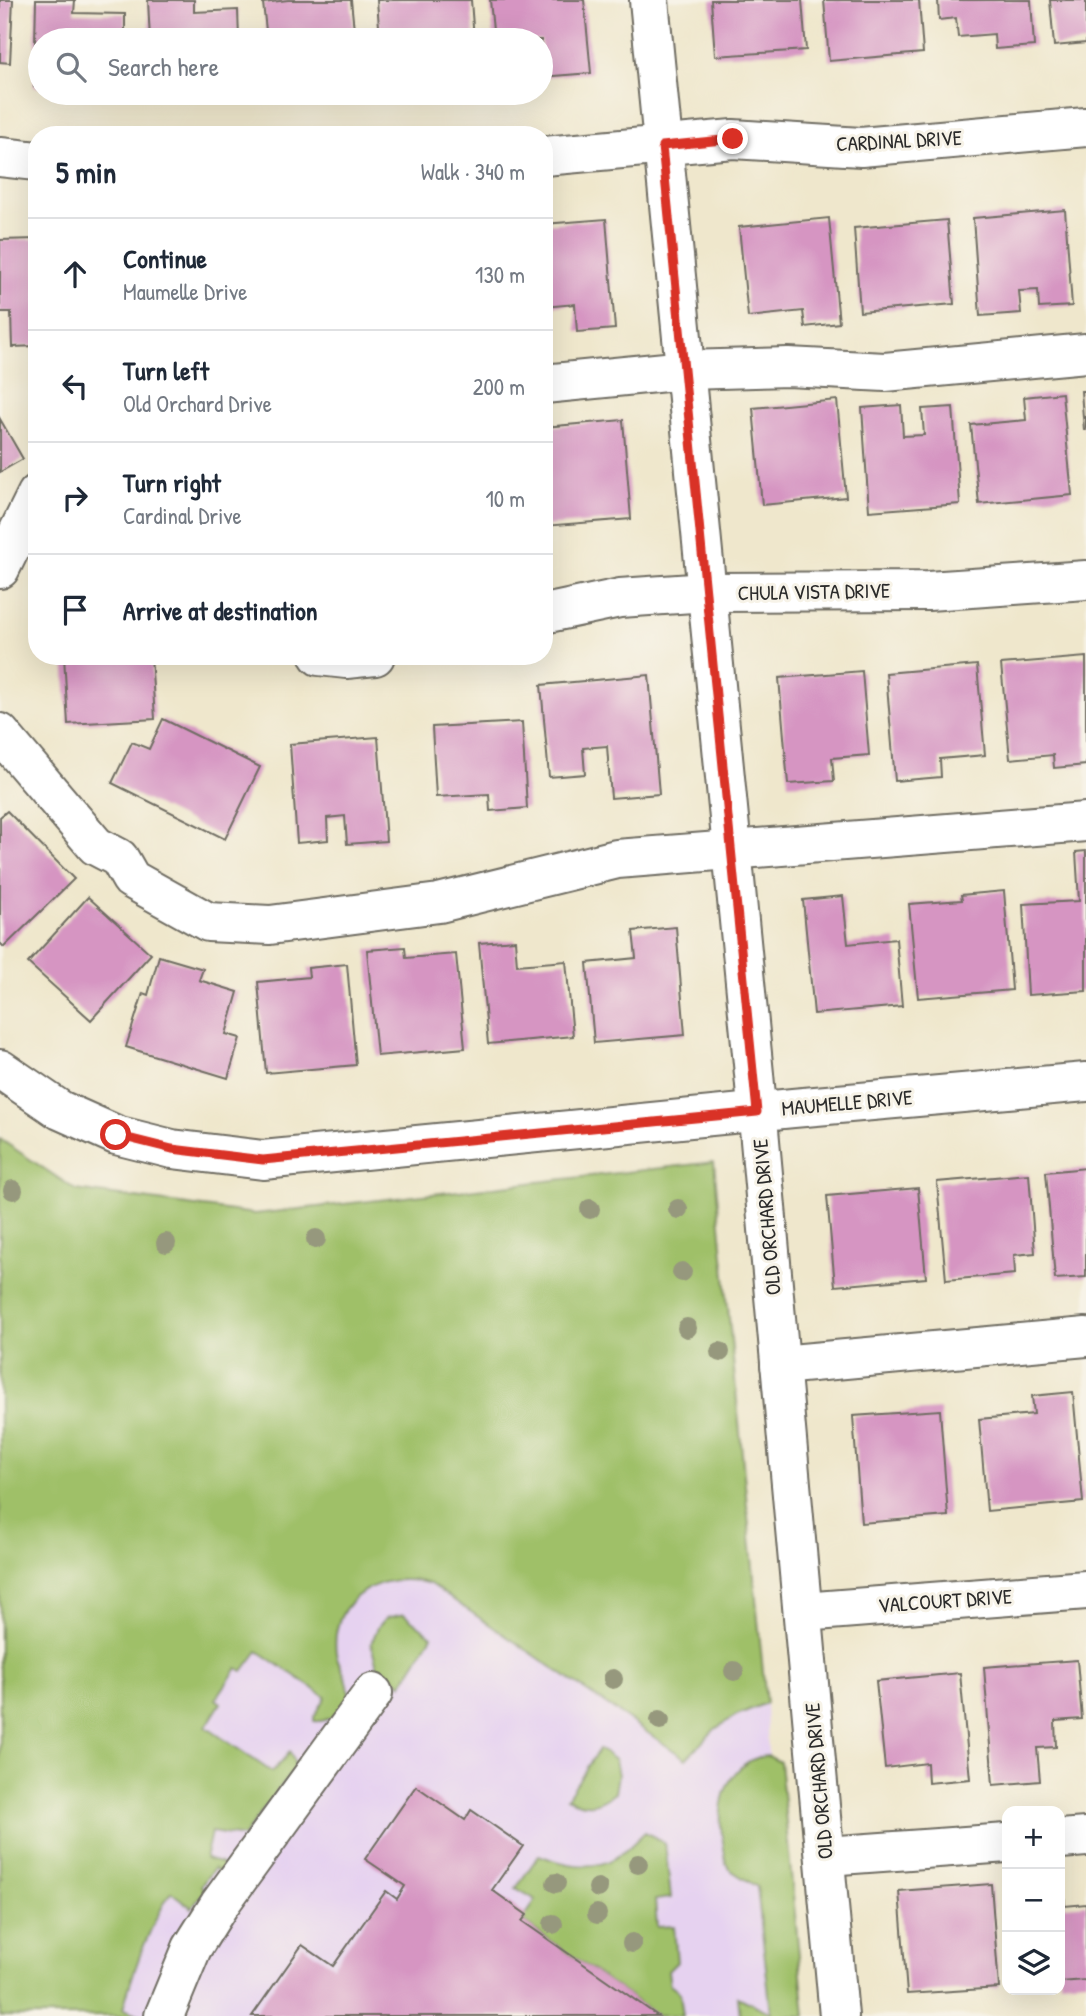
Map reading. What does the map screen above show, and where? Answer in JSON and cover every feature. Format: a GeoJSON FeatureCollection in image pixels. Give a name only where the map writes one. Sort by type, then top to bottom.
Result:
{"type":"FeatureCollection","features":[{"type":"Feature","properties":{"kind":"street","name":"OLD ORCHARD DRIVE"},"geometry":{"type":"LineString","coordinates":[[649,0],[757,1112],[839,2016]]}},
{"type":"Feature","properties":{"kind":"street","name":"CARDINAL DRIVE"},"geometry":{"type":"LineString","coordinates":[[553,155],[733,139],[861,147],[1086,127]]}},
{"type":"Feature","properties":{"kind":"street"},"geometry":{"type":"LineString","coordinates":[[0,157],[28,160]]}},
{"type":"Feature","properties":{"kind":"street"},"geometry":{"type":"LineString","coordinates":[[553,383],[686,370],[788,367],[885,372],[1086,353]]}},
{"type":"Feature","properties":{"kind":"street"},"geometry":{"type":"LineString","coordinates":[[0,569],[28,512]]}},
{"type":"Feature","properties":{"kind":"street","name":"CHULA VISTA DRIVE"},"geometry":{"type":"LineString","coordinates":[[553,612],[620,598],[707,593],[928,591],[1086,580]]}},
{"type":"Feature","properties":{"kind":"street"},"geometry":{"type":"LineString","coordinates":[[0,733],[96,846],[119,858],[131,879],[208,922],[270,925],[439,904],[617,859],[1086,822]]}},
{"type":"Feature","properties":{"kind":"street","name":"MAUMELLE DRIVE"},"geometry":{"type":"LineString","coordinates":[[0,1069],[60,1110],[116,1135],[172,1149],[263,1160],[1086,1082]]}},
{"type":"Feature","properties":{"kind":"street"},"geometry":{"type":"LineString","coordinates":[[780,1365],[1086,1337]]}},
{"type":"Feature","properties":{"kind":"street","name":"VALCOURT DRIVE"},"geometry":{"type":"LineString","coordinates":[[803,1612],[1086,1590]]}},
{"type":"Feature","properties":{"kind":"street"},"geometry":{"type":"LineString","coordinates":[[164,2016],[192,1948],[219,1905],[373,1693]]}},
{"type":"Feature","properties":{"kind":"street"},"geometry":{"type":"LineString","coordinates":[[1065,1839],[1086,1837]]}},
{"type":"Feature","properties":{"kind":"street"},"geometry":{"type":"LineString","coordinates":[[826,1856],[1002,1843]]}},
{"type":"Feature","properties":{"kind":"shaded area"},"geometry":{"type":"Polygon","coordinates":[[[0,1139],[76,1190],[255,1214],[714,1162],[793,2016],[0,2016],[0,1139]]]}},
{"type":"Feature","properties":{"kind":"green space"},"geometry":{"type":"Polygon","coordinates":[[[0,1139],[76,1190],[255,1214],[714,1162],[766,1703],[737,1715],[715,1729],[686,1759],[430,1584],[412,1580],[378,1584],[350,1603],[341,1616],[336,1633],[336,1653],[349,1694],[346,1704],[334,1716],[314,1721],[326,1697],[258,1651],[243,1671],[237,1668],[216,1699],[221,1703],[206,1727],[272,1772],[290,1752],[294,1762],[293,1770],[243,1837],[211,1832],[205,1859],[221,1863],[223,1867],[218,1872],[214,1868],[201,1886],[205,1890],[192,1908],[171,1892],[142,1949],[123,2009],[143,2016],[0,2016],[0,1881],[3,1877],[0,1879],[0,1139]]]}},
{"type":"Feature","properties":{"kind":"green space"},"geometry":{"type":"Polygon","coordinates":[[[404,1614],[432,1636],[402,1684],[377,1666],[371,1644],[378,1627],[386,1618],[404,1614]]]}},
{"type":"Feature","properties":{"kind":"green space"},"geometry":{"type":"Polygon","coordinates":[[[599,1749],[615,1760],[618,1775],[615,1793],[592,1804],[567,1798],[599,1749]]]}},
{"type":"Feature","properties":{"kind":"green space"},"geometry":{"type":"Polygon","coordinates":[[[768,1756],[780,1762],[805,2016],[740,2016],[738,1997],[771,2013],[757,1887],[729,1869],[726,1863],[721,1810],[727,1786],[737,1771],[751,1760],[768,1756]]]}},
{"type":"Feature","properties":{"kind":"green space"},"geometry":{"type":"Polygon","coordinates":[[[645,1832],[665,1843],[671,1898],[655,1900],[657,1927],[674,1926],[677,1962],[668,1971],[670,1985],[680,1993],[683,2016],[658,2016],[522,1921],[536,1900],[516,1888],[539,1855],[567,1864],[596,1865],[619,1855],[645,1832]]]}},
{"type":"Feature","properties":{"kind":"building"},"geometry":{"type":"Polygon","coordinates":[[[0,0],[13,0],[10,63],[0,62],[0,0]]]}},
{"type":"Feature","properties":{"kind":"building"},"geometry":{"type":"Polygon","coordinates":[[[36,0],[75,0],[74,13],[125,14],[125,28],[35,28],[36,0]]]}},
{"type":"Feature","properties":{"kind":"building"},"geometry":{"type":"Polygon","coordinates":[[[148,0],[194,0],[194,12],[238,10],[239,28],[149,28],[148,0]]]}},
{"type":"Feature","properties":{"kind":"building"},"geometry":{"type":"Polygon","coordinates":[[[288,0],[351,0],[354,28],[266,28],[263,3],[288,0]]]}},
{"type":"Feature","properties":{"kind":"building"},"geometry":{"type":"Polygon","coordinates":[[[377,0],[471,0],[473,28],[379,28],[377,0]]]}},
{"type":"Feature","properties":{"kind":"building"},"geometry":{"type":"Polygon","coordinates":[[[490,0],[584,0],[591,73],[553,76],[553,28],[493,28],[490,0]]]}},
{"type":"Feature","properties":{"kind":"building"},"geometry":{"type":"Polygon","coordinates":[[[711,0],[802,0],[806,50],[715,56],[711,0]]]}},
{"type":"Feature","properties":{"kind":"building"},"geometry":{"type":"Polygon","coordinates":[[[824,0],[919,0],[923,53],[829,61],[824,0]]]}},
{"type":"Feature","properties":{"kind":"building"},"geometry":{"type":"Polygon","coordinates":[[[938,0],[1031,0],[1034,46],[995,49],[994,34],[958,37],[956,18],[939,20],[938,0]]]}},
{"type":"Feature","properties":{"kind":"building"},"geometry":{"type":"Polygon","coordinates":[[[1050,0],[1086,0],[1086,43],[1054,46],[1050,0]]]}},
{"type":"Feature","properties":{"kind":"building"},"geometry":{"type":"Polygon","coordinates":[[[1065,210],[1072,306],[1039,308],[1038,290],[1019,291],[1021,313],[980,316],[973,218],[1065,210]]]}},
{"type":"Feature","properties":{"kind":"building"},"geometry":{"type":"Polygon","coordinates":[[[829,218],[839,323],[805,327],[803,311],[748,317],[739,227],[829,218]]]}},
{"type":"Feature","properties":{"kind":"building"},"geometry":{"type":"Polygon","coordinates":[[[606,219],[615,329],[577,332],[575,304],[553,306],[553,223],[606,219]]]}},
{"type":"Feature","properties":{"kind":"building"},"geometry":{"type":"Polygon","coordinates":[[[947,220],[954,304],[860,312],[854,228],[947,220]]]}},
{"type":"Feature","properties":{"kind":"building"},"geometry":{"type":"Polygon","coordinates":[[[28,239],[28,346],[12,347],[11,312],[0,312],[0,240],[28,239]]]}},
{"type":"Feature","properties":{"kind":"building"},"geometry":{"type":"Polygon","coordinates":[[[1081,391],[1086,391],[1086,430],[1084,430],[1081,391]]]}},
{"type":"Feature","properties":{"kind":"building"},"geometry":{"type":"Polygon","coordinates":[[[1062,393],[1072,495],[979,504],[971,425],[1026,420],[1024,397],[1062,393]]]}},
{"type":"Feature","properties":{"kind":"building"},"geometry":{"type":"Polygon","coordinates":[[[837,400],[846,497],[762,505],[753,408],[837,400]]]}},
{"type":"Feature","properties":{"kind":"building"},"geometry":{"type":"Polygon","coordinates":[[[901,405],[903,436],[924,435],[922,409],[953,407],[960,504],[869,511],[862,408],[901,405]]]}},
{"type":"Feature","properties":{"kind":"building"},"geometry":{"type":"Polygon","coordinates":[[[0,419],[23,459],[0,472],[0,419]]]}},
{"type":"Feature","properties":{"kind":"building"},"geometry":{"type":"Polygon","coordinates":[[[623,420],[631,519],[553,525],[553,426],[623,420]]]}},
{"type":"Feature","properties":{"kind":"building"},"geometry":{"type":"Polygon","coordinates":[[[1086,657],[1086,765],[1054,768],[1053,755],[1010,759],[1001,664],[1086,657]]]}},
{"type":"Feature","properties":{"kind":"building"},"geometry":{"type":"Polygon","coordinates":[[[65,665],[152,665],[155,719],[68,724],[65,665]]]}},
{"type":"Feature","properties":{"kind":"building"},"geometry":{"type":"Polygon","coordinates":[[[977,665],[985,755],[940,759],[941,777],[895,781],[886,673],[977,665]]]}},
{"type":"Feature","properties":{"kind":"building"},"geometry":{"type":"Polygon","coordinates":[[[862,671],[869,755],[832,758],[834,781],[788,784],[779,678],[862,671]]]}},
{"type":"Feature","properties":{"kind":"building"},"geometry":{"type":"Polygon","coordinates":[[[649,675],[659,794],[611,798],[607,746],[583,748],[585,774],[549,777],[541,685],[649,675]]]}},
{"type":"Feature","properties":{"kind":"building"},"geometry":{"type":"Polygon","coordinates":[[[163,719],[260,767],[225,839],[112,783],[132,742],[149,749],[163,719]]]}},
{"type":"Feature","properties":{"kind":"building"},"geometry":{"type":"Polygon","coordinates":[[[522,722],[527,808],[490,811],[489,794],[436,797],[432,727],[522,722]]]}},
{"type":"Feature","properties":{"kind":"building"},"geometry":{"type":"Polygon","coordinates":[[[378,737],[386,841],[347,844],[345,816],[327,818],[328,840],[297,843],[290,744],[378,737]]]}},
{"type":"Feature","properties":{"kind":"building"},"geometry":{"type":"Polygon","coordinates":[[[7,811],[74,879],[4,947],[0,943],[0,817],[7,811]]]}},
{"type":"Feature","properties":{"kind":"building"},"geometry":{"type":"Polygon","coordinates":[[[1086,851],[1086,991],[1028,995],[1023,904],[1079,901],[1076,852],[1086,851]]]}},
{"type":"Feature","properties":{"kind":"building"},"geometry":{"type":"Polygon","coordinates":[[[1004,891],[1012,990],[918,998],[909,904],[962,900],[961,895],[1004,891]]]}},
{"type":"Feature","properties":{"kind":"building"},"geometry":{"type":"Polygon","coordinates":[[[843,896],[848,944],[896,939],[902,1006],[814,1014],[803,900],[843,896]]]}},
{"type":"Feature","properties":{"kind":"building"},"geometry":{"type":"Polygon","coordinates":[[[88,897],[151,954],[91,1020],[28,963],[88,897]]]}},
{"type":"Feature","properties":{"kind":"building"},"geometry":{"type":"Polygon","coordinates":[[[676,927],[685,1035],[594,1043],[587,963],[636,958],[633,931],[676,927]]]}},
{"type":"Feature","properties":{"kind":"building"},"geometry":{"type":"Polygon","coordinates":[[[515,940],[517,965],[566,961],[573,1036],[488,1044],[479,943],[515,940]]]}},
{"type":"Feature","properties":{"kind":"building"},"geometry":{"type":"Polygon","coordinates":[[[405,947],[406,958],[456,954],[465,1048],[377,1056],[367,950],[405,947]]]}},
{"type":"Feature","properties":{"kind":"building"},"geometry":{"type":"Polygon","coordinates":[[[159,956],[203,969],[199,980],[238,992],[226,1034],[240,1038],[228,1078],[126,1047],[143,993],[148,995],[159,956]]]}},
{"type":"Feature","properties":{"kind":"building"},"geometry":{"type":"Polygon","coordinates":[[[347,964],[356,1065],[266,1073],[258,982],[309,977],[308,968],[347,964]]]}},
{"type":"Feature","properties":{"kind":"building"},"geometry":{"type":"Polygon","coordinates":[[[1086,1168],[1086,1277],[1055,1279],[1046,1172],[1086,1168]]]}},
{"type":"Feature","properties":{"kind":"building"},"geometry":{"type":"Polygon","coordinates":[[[1029,1174],[1035,1253],[1014,1255],[1015,1274],[946,1280],[937,1182],[1029,1174]]]}},
{"type":"Feature","properties":{"kind":"building"},"geometry":{"type":"Polygon","coordinates":[[[918,1188],[926,1278],[835,1286],[827,1196],[918,1188]]]}},
{"type":"Feature","properties":{"kind":"building"},"geometry":{"type":"Polygon","coordinates":[[[1073,1392],[1083,1502],[987,1511],[979,1419],[1034,1414],[1032,1396],[1073,1392]]]}},
{"type":"Feature","properties":{"kind":"building"},"geometry":{"type":"Polygon","coordinates":[[[940,1410],[948,1516],[861,1523],[853,1416],[940,1410]]]}},
{"type":"Feature","properties":{"kind":"building"},"geometry":{"type":"Polygon","coordinates":[[[1077,1660],[1082,1719],[1055,1721],[1056,1747],[1037,1748],[1040,1781],[993,1785],[984,1667],[1077,1660]]]}},
{"type":"Feature","properties":{"kind":"building"},"geometry":{"type":"Polygon","coordinates":[[[960,1673],[970,1779],[928,1783],[927,1763],[885,1768],[876,1681],[960,1673]]]}},
{"type":"Feature","properties":{"kind":"building"},"geometry":{"type":"Polygon","coordinates":[[[416,1786],[465,1820],[471,1810],[523,1846],[492,1890],[527,1915],[522,1921],[658,2016],[252,2016],[302,1945],[333,1966],[386,1891],[397,1899],[405,1886],[365,1859],[416,1786]]]}},
{"type":"Feature","properties":{"kind":"building"},"geometry":{"type":"Polygon","coordinates":[[[991,1884],[999,1988],[907,1994],[899,1891],[991,1884]]]}},
{"type":"Feature","properties":{"kind":"building"},"geometry":{"type":"Polygon","coordinates":[[[1086,1904],[1086,1980],[1065,1982],[1065,1906],[1086,1904]]]}},
{"type":"Feature","properties":{"kind":"route"},"geometry":{"type":"LineString","coordinates":[[116,1135],[172,1149],[263,1160],[757,1112],[662,146],[733,139]]}}]}
